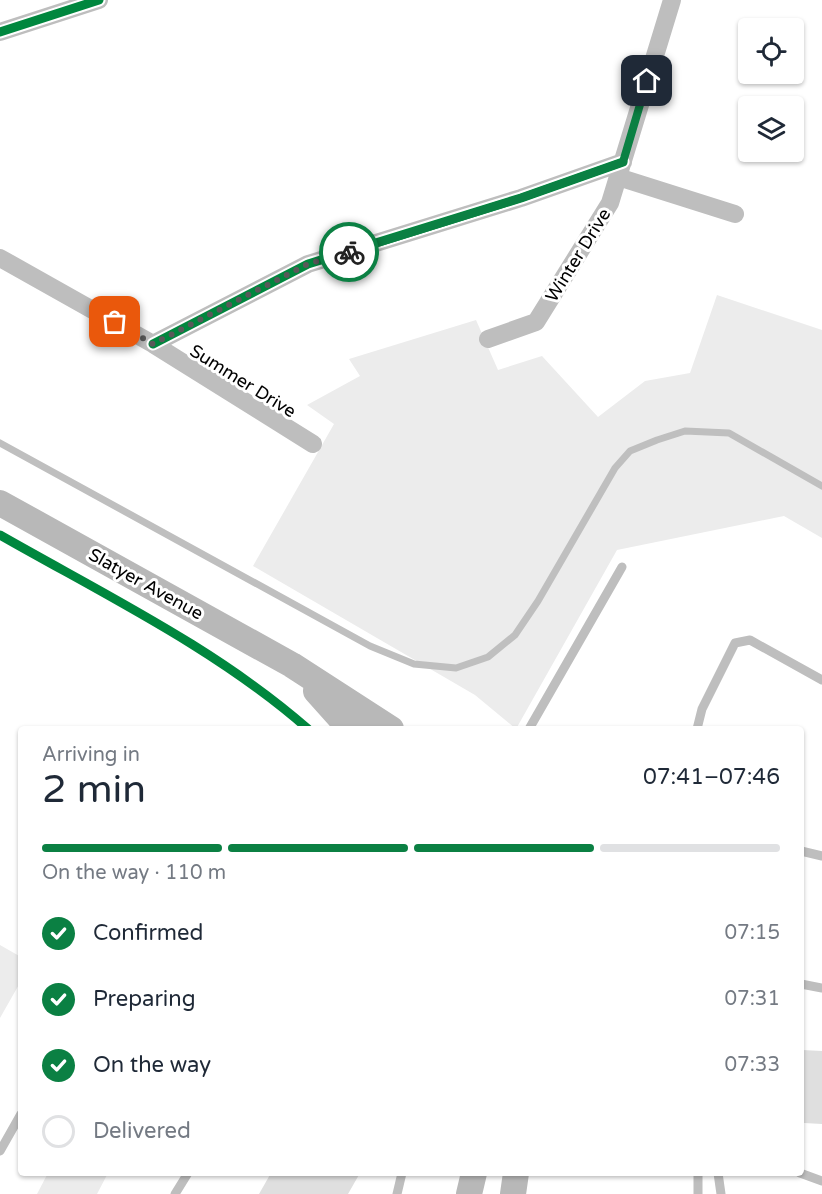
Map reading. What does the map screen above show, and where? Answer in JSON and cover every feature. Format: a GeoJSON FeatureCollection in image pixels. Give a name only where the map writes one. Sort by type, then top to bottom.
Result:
{"type":"FeatureCollection","features":[{"type":"Feature","properties":{"kind":"main road","name":"Slatyer Avenue"},"geometry":{"type":"LineString","coordinates":[[0,502],[292,665],[386,726]]}},
{"type":"Feature","properties":{"kind":"main road","name":"Slatyer Avenue"},"geometry":{"type":"LineString","coordinates":[[292,665],[347,726]]}},
{"type":"Feature","properties":{"kind":"main road"},"geometry":{"type":"LineString","coordinates":[[469,1194],[473,1176]]}},
{"type":"Feature","properties":{"kind":"main road"},"geometry":{"type":"LineString","coordinates":[[513,1194],[516,1176]]}},
{"type":"Feature","properties":{"kind":"street"},"geometry":{"type":"LineString","coordinates":[[0,32],[99,0]]}},
{"type":"Feature","properties":{"kind":"street","name":"Winter Drive"},"geometry":{"type":"LineString","coordinates":[[488,339],[536,322],[610,203],[672,0]]}},
{"type":"Feature","properties":{"kind":"street"},"geometry":{"type":"LineString","coordinates":[[153,344],[308,264],[620,170],[735,214]]}},
{"type":"Feature","properties":{"kind":"street","name":"Summer Drive"},"geometry":{"type":"LineString","coordinates":[[0,258],[153,344],[313,444]]}},
{"type":"Feature","properties":{"kind":"lane"},"geometry":{"type":"LineString","coordinates":[[531,726],[622,567]]}},
{"type":"Feature","properties":{"kind":"lane"},"geometry":{"type":"LineString","coordinates":[[698,726],[702,709],[735,643],[750,640],[822,680]]}},
{"type":"Feature","properties":{"kind":"lane"},"geometry":{"type":"LineString","coordinates":[[804,852],[822,856]]}},
{"type":"Feature","properties":{"kind":"lane"},"geometry":{"type":"LineString","coordinates":[[804,985],[822,988]]}},
{"type":"Feature","properties":{"kind":"lane"},"geometry":{"type":"LineString","coordinates":[[0,1151],[18,1119]]}},
{"type":"Feature","properties":{"kind":"lane"},"geometry":{"type":"LineString","coordinates":[[804,1174],[822,1181]]}},
{"type":"Feature","properties":{"kind":"lane"},"geometry":{"type":"LineString","coordinates":[[175,1194],[186,1176]]}},
{"type":"Feature","properties":{"kind":"lane"},"geometry":{"type":"LineString","coordinates":[[397,1194],[401,1176]]}},
{"type":"Feature","properties":{"kind":"lane"},"geometry":{"type":"LineString","coordinates":[[698,1176],[698,1194]]}},
{"type":"Feature","properties":{"kind":"lane"},"geometry":{"type":"LineString","coordinates":[[718,1176],[721,1194]]}},
{"type":"Feature","properties":{"kind":"shaded area"},"geometry":{"type":"Polygon","coordinates":[[[717,295],[822,330],[822,538],[784,516],[617,550],[518,726],[512,726],[475,695],[253,566],[334,424],[307,405],[360,376],[349,359],[476,320],[498,370],[542,356],[598,417],[645,381],[690,373],[717,295]]]}},
{"type":"Feature","properties":{"kind":"shaded area"},"geometry":{"type":"Polygon","coordinates":[[[0,945],[18,955],[18,986],[0,1018],[0,945]]]}},
{"type":"Feature","properties":{"kind":"shaded area"},"geometry":{"type":"Polygon","coordinates":[[[46,1176],[106,1176],[97,1194],[37,1194],[46,1176]]]}},
{"type":"Feature","properties":{"kind":"building"},"geometry":{"type":"Polygon","coordinates":[[[804,1050],[822,1051],[822,1124],[804,1123],[804,1050]]]}},
{"type":"Feature","properties":{"kind":"building"},"geometry":{"type":"Polygon","coordinates":[[[269,1176],[358,1176],[348,1194],[259,1194],[269,1176]]]}},
{"type":"Feature","properties":{"kind":"waterway"},"geometry":{"type":"LineString","coordinates":[[0,443],[370,646],[414,664],[456,668],[488,657],[515,635],[538,601],[615,468],[630,451],[685,431],[729,433],[822,486]]}},
{"type":"Feature","properties":{"kind":"cycle path"},"geometry":{"type":"LineString","coordinates":[[0,32],[99,0]]}},
{"type":"Feature","properties":{"kind":"cycle path"},"geometry":{"type":"LineString","coordinates":[[153,344],[308,264],[521,198],[623,162]]}},
{"type":"Feature","properties":{"kind":"cycle path"},"geometry":{"type":"LineString","coordinates":[[0,535],[198,648],[273,700],[304,726]]}},
{"type":"Feature","properties":{"kind":"way so far"},"geometry":{"type":"LineString","coordinates":[[115,322],[153,344],[308,264],[349,252]]}},
{"type":"Feature","properties":{"kind":"route"},"geometry":{"type":"LineString","coordinates":[[349,252],[521,198],[623,162],[647,81]]}}]}
